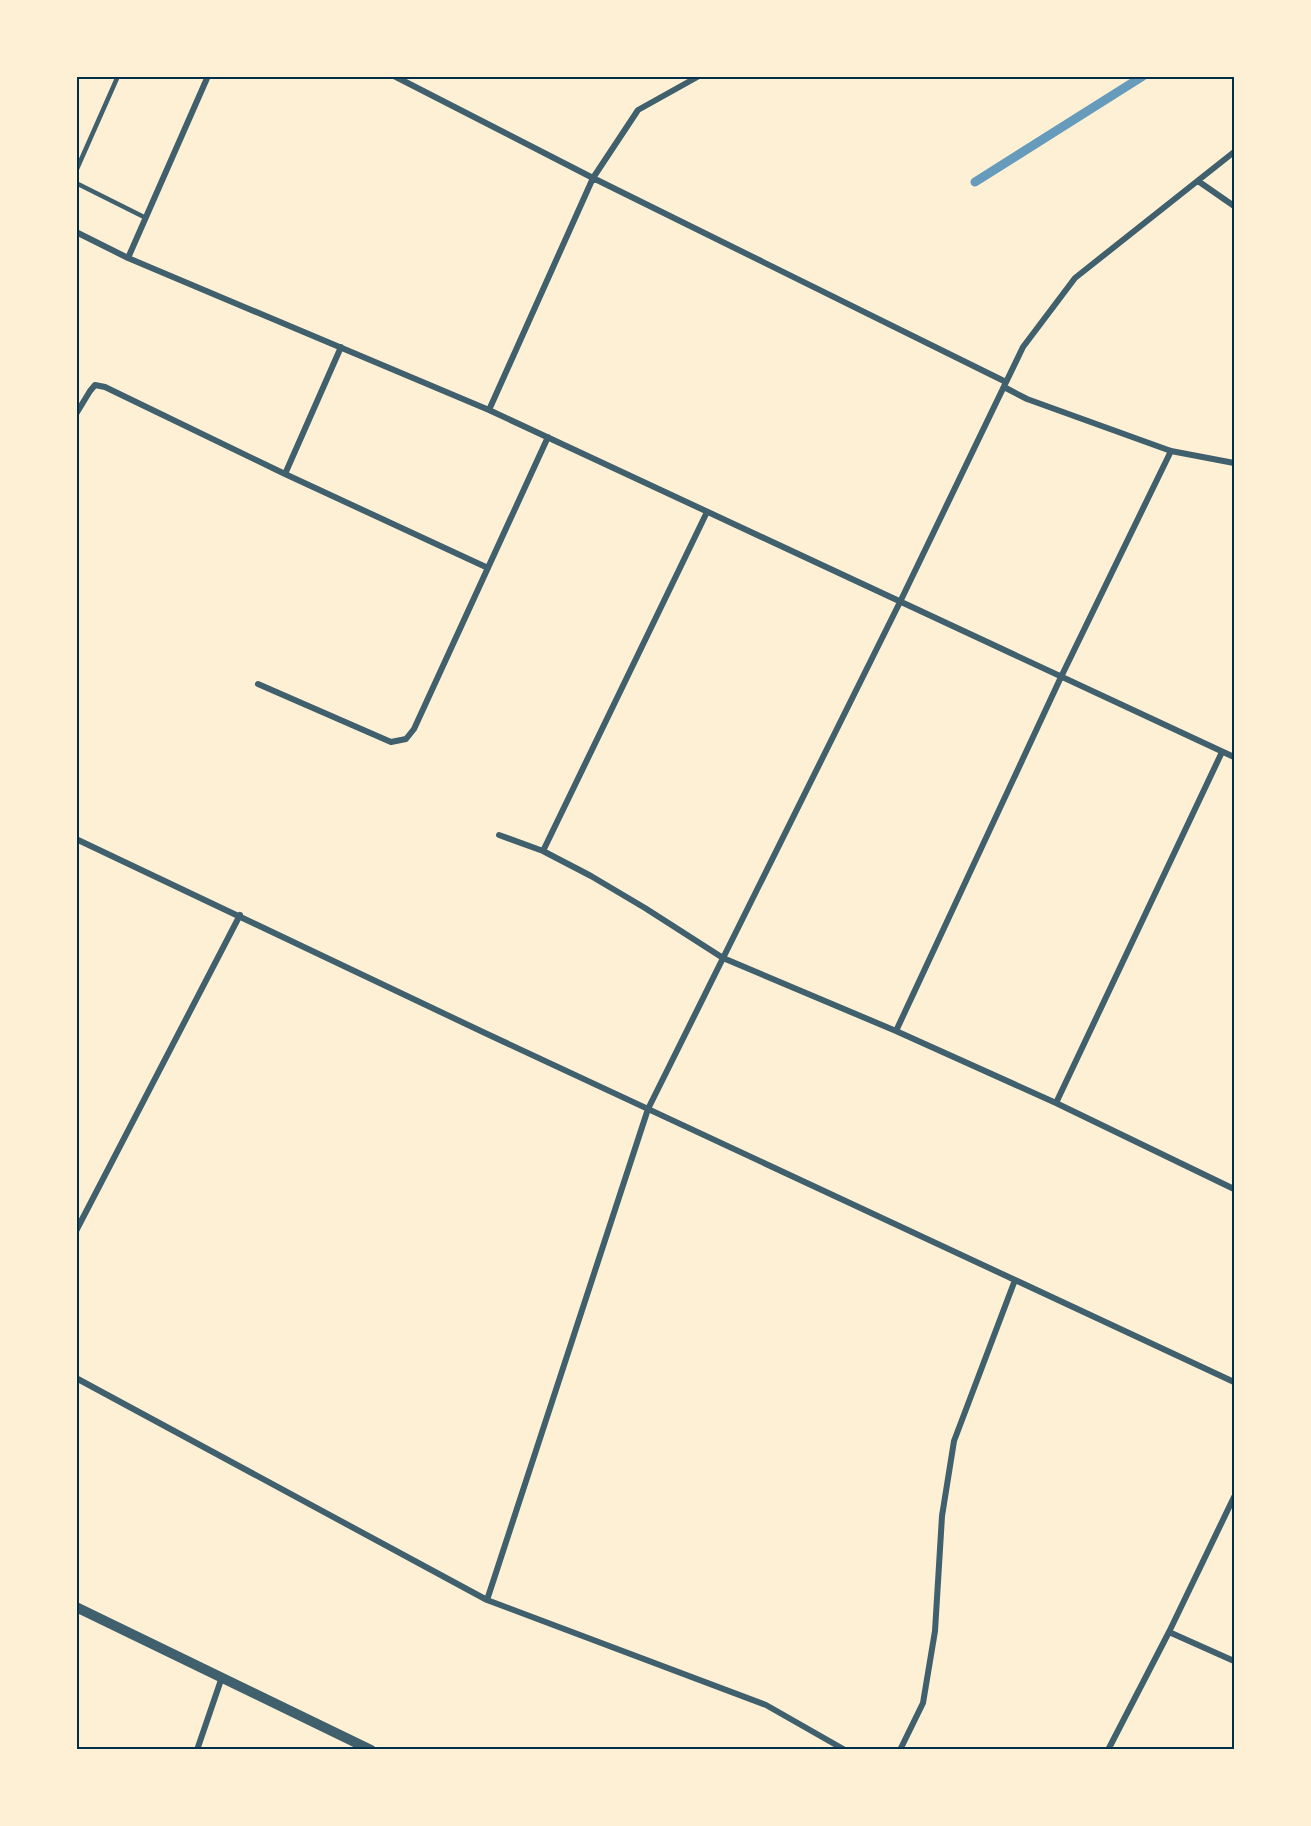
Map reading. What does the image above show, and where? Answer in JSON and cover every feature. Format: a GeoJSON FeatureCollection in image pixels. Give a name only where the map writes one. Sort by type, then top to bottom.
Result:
{"type":"FeatureCollection","features":[{"type":"Feature","properties":{"kind":"street"},"geometry":{"type":"LineString","coordinates":[[128,258],[208,76]]}},
{"type":"Feature","properties":{"kind":"street"},"geometry":{"type":"LineString","coordinates":[[394,76],[1005,384],[1027,399],[1171,451],[1234,463]]}},
{"type":"Feature","properties":{"kind":"street"},"geometry":{"type":"LineString","coordinates":[[489,410],[593,178],[638,110],[699,76]]}},
{"type":"Feature","properties":{"kind":"street"},"geometry":{"type":"LineString","coordinates":[[487,1600],[648,1109],[900,602],[1023,347],[1075,278],[1234,152]]}},
{"type":"Feature","properties":{"kind":"street"},"geometry":{"type":"LineString","coordinates":[[1198,181],[1234,206]]}},
{"type":"Feature","properties":{"kind":"street"},"geometry":{"type":"LineString","coordinates":[[76,232],[128,258],[489,410],[1234,757]]}},
{"type":"Feature","properties":{"kind":"street"},"geometry":{"type":"LineString","coordinates":[[285,474],[341,347]]}},
{"type":"Feature","properties":{"kind":"street"},"geometry":{"type":"LineString","coordinates":[[76,414],[95,385],[105,387],[488,568]]}},
{"type":"Feature","properties":{"kind":"street"},"geometry":{"type":"LineString","coordinates":[[258,684],[392,742],[406,739],[414,729],[548,437]]}},
{"type":"Feature","properties":{"kind":"street"},"geometry":{"type":"LineString","coordinates":[[896,1031],[1061,677],[1171,451]]}},
{"type":"Feature","properties":{"kind":"street"},"geometry":{"type":"LineString","coordinates":[[543,851],[707,512]]}},
{"type":"Feature","properties":{"kind":"street"},"geometry":{"type":"LineString","coordinates":[[1056,1103],[1222,752]]}},
{"type":"Feature","properties":{"kind":"street"},"geometry":{"type":"LineString","coordinates":[[499,835],[543,851],[591,876],[723,958],[896,1031],[1056,1103],[1234,1189]]}},
{"type":"Feature","properties":{"kind":"street"},"geometry":{"type":"LineString","coordinates":[[76,839],[1234,1382]]}},
{"type":"Feature","properties":{"kind":"street"},"geometry":{"type":"LineString","coordinates":[[76,1231],[240,915]]}},
{"type":"Feature","properties":{"kind":"street"},"geometry":{"type":"LineString","coordinates":[[900,1749],[923,1703],[925,1693],[935,1631],[942,1516],[954,1441],[1015,1280]]}},
{"type":"Feature","properties":{"kind":"street"},"geometry":{"type":"LineString","coordinates":[[76,1378],[487,1600],[766,1705],[846,1749]]}},
{"type":"Feature","properties":{"kind":"street"},"geometry":{"type":"LineString","coordinates":[[1108,1749],[1169,1632],[1234,1497]]}},
{"type":"Feature","properties":{"kind":"street"},"geometry":{"type":"LineString","coordinates":[[76,1607],[371,1749]]}},
{"type":"Feature","properties":{"kind":"street"},"geometry":{"type":"LineString","coordinates":[[1169,1632],[1234,1661]]}},
{"type":"Feature","properties":{"kind":"street"},"geometry":{"type":"LineString","coordinates":[[197,1749],[222,1677]]}},
{"type":"Feature","properties":{"kind":"lane"},"geometry":{"type":"LineString","coordinates":[[76,171],[118,76]]}},
{"type":"Feature","properties":{"kind":"lane"},"geometry":{"type":"LineString","coordinates":[[76,183],[146,218]]}},
{"type":"Feature","properties":{"kind":"waterway"},"geometry":{"type":"LineString","coordinates":[[975,182],[1143,76]]}}]}
